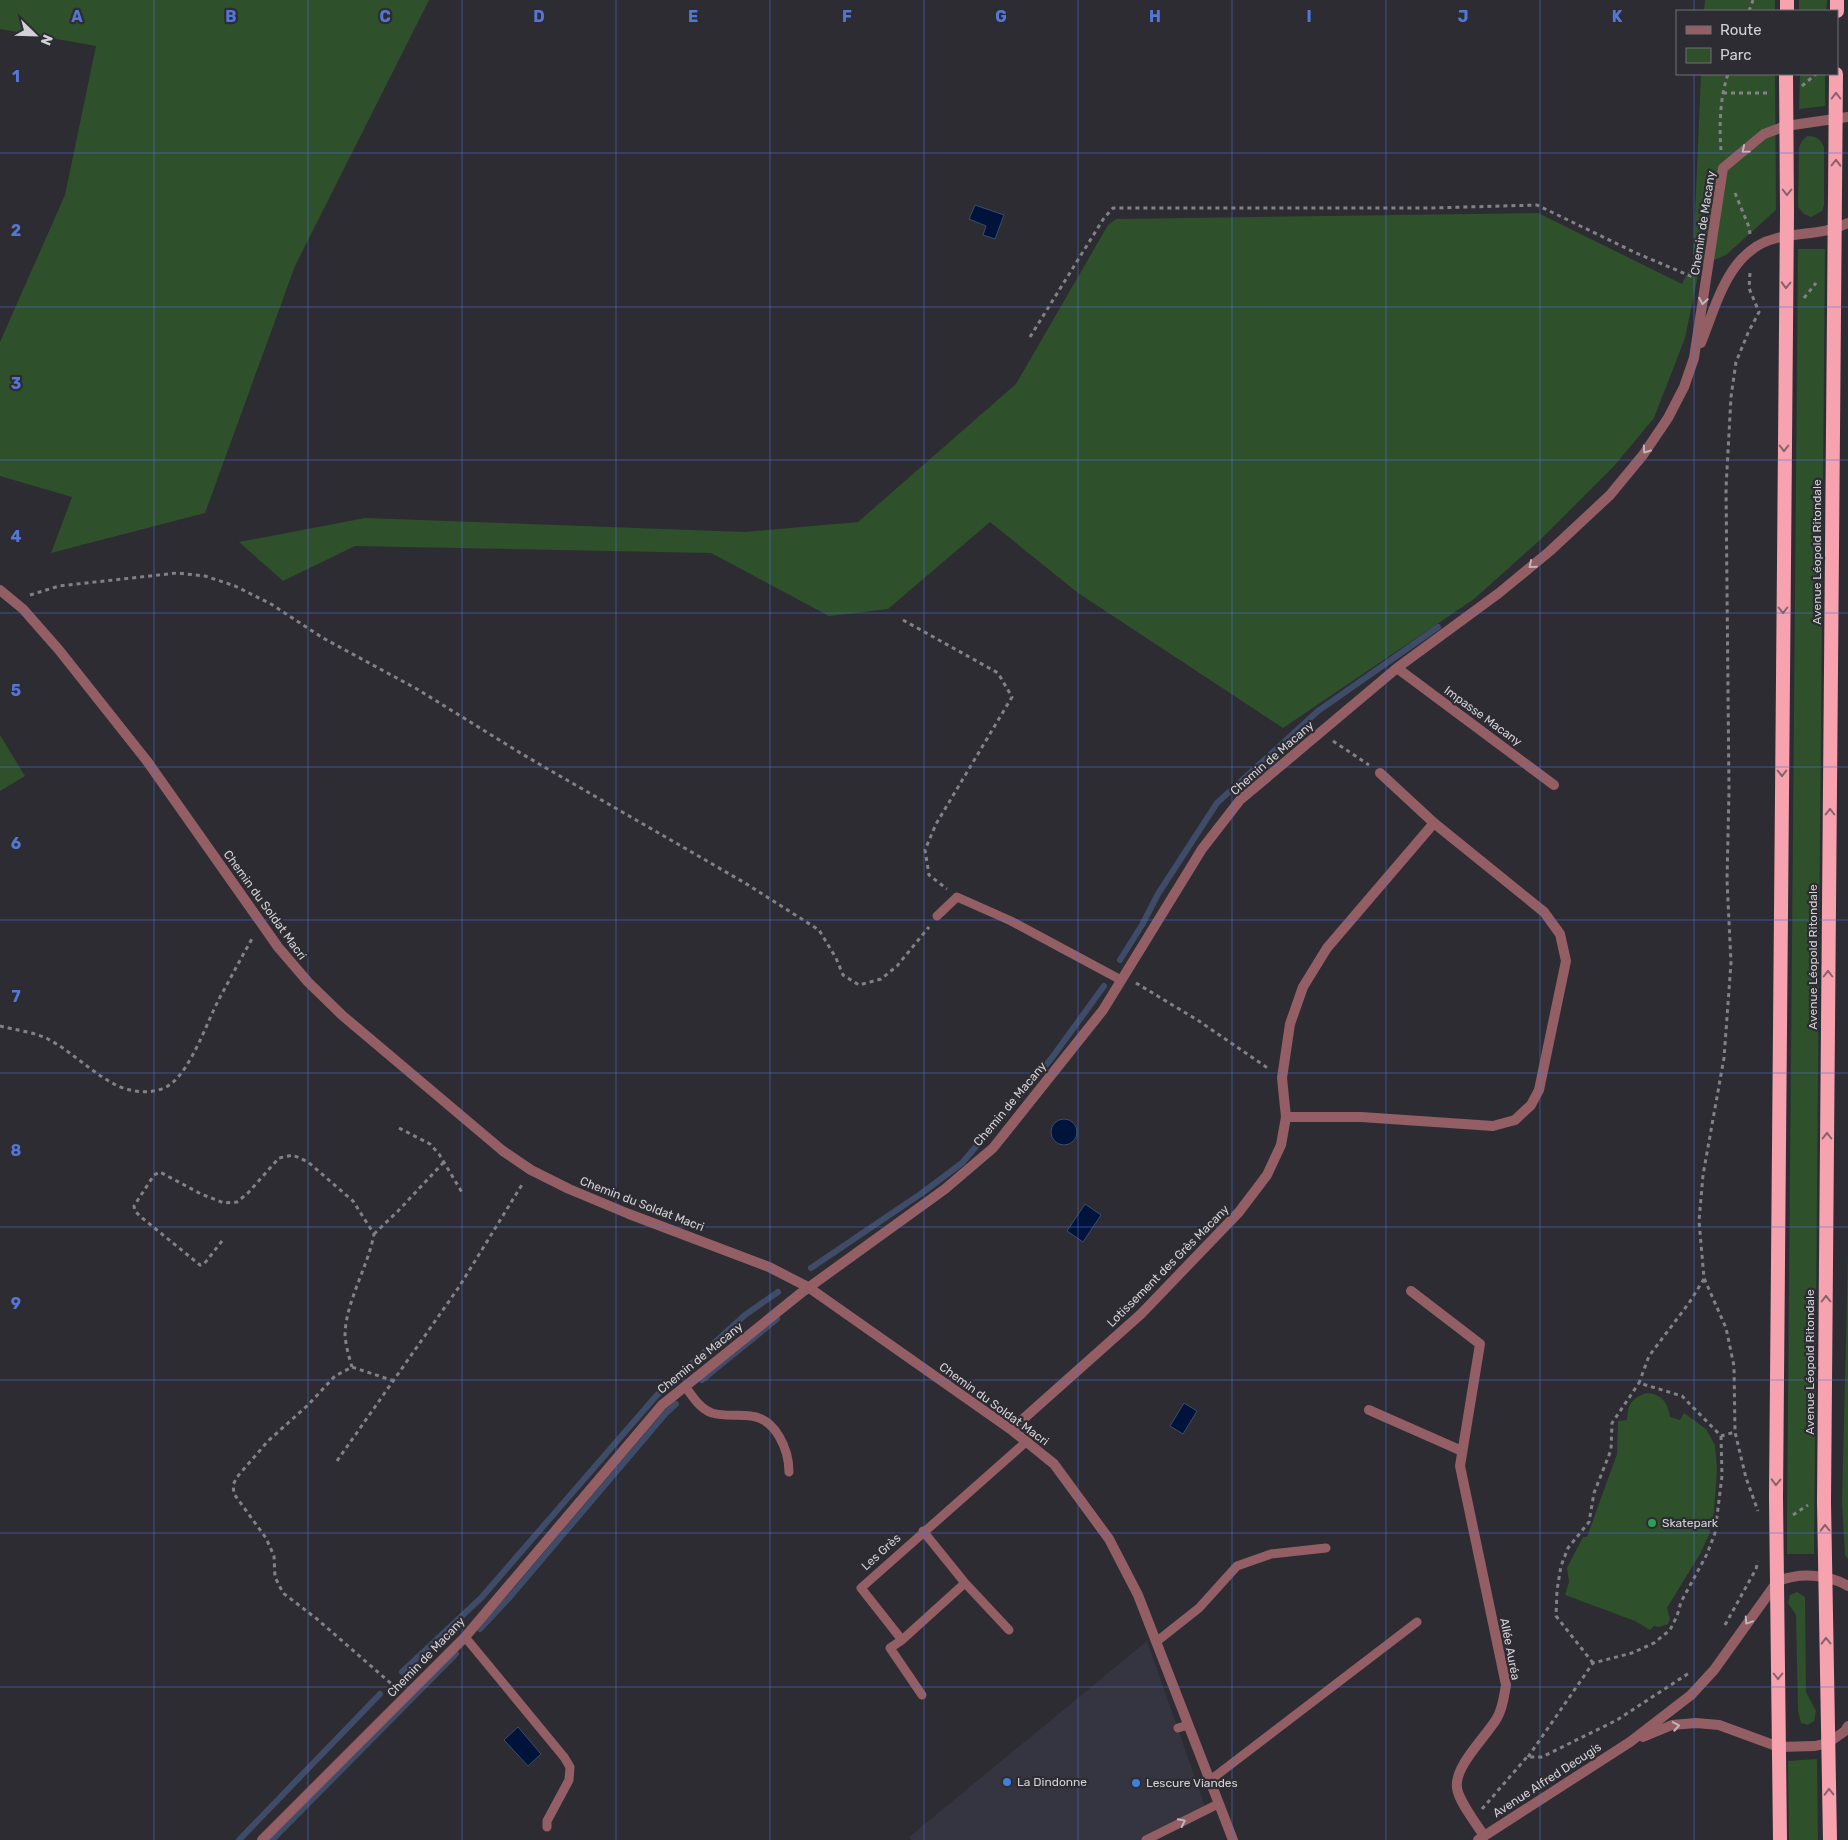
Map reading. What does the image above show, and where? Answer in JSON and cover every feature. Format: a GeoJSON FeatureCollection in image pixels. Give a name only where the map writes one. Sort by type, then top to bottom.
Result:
{"type":"FeatureCollection","features":[{"type":"Feature","properties":{"kind":"highway"},"geometry":{"type":"LineString","coordinates":[[1780,1840],[1776,1518],[1787,236],[1786,75]]}},
{"type":"Feature","properties":{"kind":"highway","name":"Avenue Léopold Ritondale"},"geometry":{"type":"LineString","coordinates":[[1830,1840],[1824,1502],[1835,229],[1842,118],[1836,75]]}},
{"type":"Feature","properties":{"kind":"street","name":"Chemin de Macany"},"geometry":{"type":"LineString","coordinates":[[1694,358],[1723,168],[1764,134],[1786,126],[1842,118]]}},
{"type":"Feature","properties":{"kind":"street","name":"Chemin de Macany"},"geometry":{"type":"LineString","coordinates":[[262,1840],[465,1637],[662,1405],[808,1287],[945,1189],[994,1148],[1103,1010],[1202,849],[1240,800],[1397,668],[1499,594],[1610,495],[1643,456],[1668,418],[1684,387],[1725,283],[1738,261],[1761,244],[1775,238],[1835,229],[1848,223]]}},
{"type":"Feature","properties":{"kind":"street","name":"Chemin du Soldat Macri"},"geometry":{"type":"LineString","coordinates":[[0,590],[23,609],[59,650],[147,761],[278,948],[308,982],[343,1016],[503,1151],[532,1170],[568,1189],[770,1267],[808,1287],[1027,1441],[1054,1464],[1110,1539],[1138,1595],[1156,1642],[1183,1726],[1209,1781],[1233,1840]]}},
{"type":"Feature","properties":{"kind":"street","name":"Impasse Macany"},"geometry":{"type":"LineString","coordinates":[[1397,668],[1554,785]]}},
{"type":"Feature","properties":{"kind":"street"},"geometry":{"type":"LineString","coordinates":[[1286,1117],[1361,1117],[1493,1126],[1515,1120],[1531,1105],[1539,1090],[1566,961],[1560,934],[1544,912],[1434,823],[1380,773]]}},
{"type":"Feature","properties":{"kind":"street","name":"Lotissement des Grès Macany"},"geometry":{"type":"LineString","coordinates":[[1013,1431],[1022,1420],[1141,1314],[1239,1212],[1267,1175],[1281,1145],[1286,1117],[1282,1078],[1290,1024],[1303,987],[1327,948],[1434,823]]}},
{"type":"Feature","properties":{"kind":"street","name":"Allée Auréa"},"geometry":{"type":"LineString","coordinates":[[1412,1291],[1480,1344],[1460,1466],[1506,1685],[1504,1702],[1497,1718],[1462,1766],[1457,1787],[1481,1838]]}},
{"type":"Feature","properties":{"kind":"street"},"geometry":{"type":"LineString","coordinates":[[1369,1410],[1462,1451]]}},
{"type":"Feature","properties":{"kind":"street"},"geometry":{"type":"LineString","coordinates":[[1630,1742],[1691,1695],[1703,1682],[1714,1670],[1777,1582],[1788,1577],[1825,1577],[1838,1580],[1848,1586]]}},
{"type":"Feature","properties":{"kind":"street"},"geometry":{"type":"LineString","coordinates":[[1630,1742],[1672,1726],[1696,1723],[1719,1725],[1778,1747],[1816,1746],[1828,1744],[1845,1731],[1848,1726]]}},
{"type":"Feature","properties":{"kind":"street","name":"Avenue Alfred Decugis"},"geometry":{"type":"LineString","coordinates":[[1481,1838],[1630,1742]]}},
{"type":"Feature","properties":{"kind":"lane"},"geometry":{"type":"LineString","coordinates":[[937,916],[957,897],[1011,921],[1123,978]]}},
{"type":"Feature","properties":{"kind":"lane"},"geometry":{"type":"LineString","coordinates":[[684,1386],[698,1404],[711,1412],[731,1416],[753,1416],[769,1425],[780,1437],[789,1461],[788,1472]]}},
{"type":"Feature","properties":{"kind":"lane","name":"Les Grès"},"geometry":{"type":"LineString","coordinates":[[902,1640],[861,1588],[923,1531],[1027,1441]]}},
{"type":"Feature","properties":{"kind":"lane"},"geometry":{"type":"LineString","coordinates":[[923,1531],[966,1583],[1009,1630]]}},
{"type":"Feature","properties":{"kind":"lane"},"geometry":{"type":"LineString","coordinates":[[1156,1642],[1199,1608],[1237,1566],[1271,1554],[1326,1548]]}},
{"type":"Feature","properties":{"kind":"lane"},"geometry":{"type":"LineString","coordinates":[[922,1696],[890,1648],[902,1640],[966,1583]]}},
{"type":"Feature","properties":{"kind":"lane"},"geometry":{"type":"LineString","coordinates":[[1209,1781],[1417,1622]]}},
{"type":"Feature","properties":{"kind":"lane"},"geometry":{"type":"LineString","coordinates":[[465,1637],[564,1757],[570,1768],[569,1780],[547,1821],[547,1827]]}},
{"type":"Feature","properties":{"kind":"lane"},"geometry":{"type":"LineString","coordinates":[[1146,1840],[1218,1804]]}},
{"type":"Feature","properties":{"kind":"path"},"geometry":{"type":"LineString","coordinates":[[1721,151],[1723,93],[1728,75]]}},
{"type":"Feature","properties":{"kind":"path"},"geometry":{"type":"LineString","coordinates":[[1732,187],[1743,211],[1750,234]]}},
{"type":"Feature","properties":{"kind":"path"},"geometry":{"type":"LineString","coordinates":[[1030,337],[1104,218],[1114,208],[1431,208],[1537,205],[1636,252],[1706,282]]}},
{"type":"Feature","properties":{"kind":"path"},"geometry":{"type":"LineString","coordinates":[[1750,271],[1750,288],[1759,312],[1736,362],[1731,397],[1726,488],[1729,781],[1727,880],[1731,963],[1724,1058],[1703,1175],[1700,1221],[1704,1278],[1726,1328],[1734,1366],[1735,1432],[1746,1478],[1760,1518],[1789,1517],[1814,1502],[1824,1502]]}},
{"type":"Feature","properties":{"kind":"path"},"geometry":{"type":"LineString","coordinates":[[13,600],[60,586],[177,573],[205,576],[235,586],[271,604],[323,638],[417,689],[522,754],[746,883],[819,930],[836,958],[843,975],[859,985],[880,980],[897,966],[937,916]]}},
{"type":"Feature","properties":{"kind":"path"},"geometry":{"type":"LineString","coordinates":[[903,620],[998,673],[1012,697],[936,824],[925,850],[929,875],[957,897]]}},
{"type":"Feature","properties":{"kind":"path"},"geometry":{"type":"LineString","coordinates":[[1315,737],[1336,741],[1380,773]]}},
{"type":"Feature","properties":{"kind":"path"},"geometry":{"type":"LineString","coordinates":[[0,1026],[46,1038],[116,1085],[138,1091],[156,1092],[172,1084],[185,1068],[218,1000],[261,923]]}},
{"type":"Feature","properties":{"kind":"path"},"geometry":{"type":"LineString","coordinates":[[1123,978],[1199,1022],[1282,1078]]}},
{"type":"Feature","properties":{"kind":"path"},"geometry":{"type":"LineString","coordinates":[[399,1128],[430,1144],[439,1154],[462,1194]]}},
{"type":"Feature","properties":{"kind":"path"},"geometry":{"type":"LineString","coordinates":[[222,1241],[204,1264],[200,1265],[141,1217],[135,1211],[134,1206],[154,1175],[160,1172],[201,1194],[224,1203],[237,1202],[248,1193],[279,1158],[293,1155],[308,1162],[353,1202],[374,1234]]}},
{"type":"Feature","properties":{"kind":"path"},"geometry":{"type":"LineString","coordinates":[[352,1367],[345,1337],[347,1317],[371,1252],[374,1234],[444,1163]]}},
{"type":"Feature","properties":{"kind":"path"},"geometry":{"type":"LineString","coordinates":[[337,1461],[459,1287],[532,1170]]}},
{"type":"Feature","properties":{"kind":"path"},"geometry":{"type":"LineString","coordinates":[[1593,1662],[1556,1616],[1557,1590],[1561,1566],[1568,1548],[1589,1522],[1594,1493],[1611,1450],[1612,1423],[1640,1383],[1649,1356],[1689,1303],[1704,1278]]}},
{"type":"Feature","properties":{"kind":"path"},"geometry":{"type":"LineString","coordinates":[[394,1381],[352,1367],[335,1376],[308,1405],[268,1440],[237,1477],[233,1485],[234,1494],[266,1538],[274,1556],[275,1577],[283,1593],[317,1619],[405,1697]]}},
{"type":"Feature","properties":{"kind":"path"},"geometry":{"type":"LineString","coordinates":[[1481,1810],[1528,1757],[1593,1662],[1632,1653],[1654,1643],[1670,1630],[1681,1602],[1707,1554],[1715,1533],[1722,1476],[1721,1436],[1682,1396],[1640,1383]]}},
{"type":"Feature","properties":{"kind":"path"},"geometry":{"type":"LineString","coordinates":[[1721,1436],[1735,1432]]}},
{"type":"Feature","properties":{"kind":"path"},"geometry":{"type":"LineString","coordinates":[[1722,1630],[1756,1569],[1760,1554]]}},
{"type":"Feature","properties":{"kind":"path"},"geometry":{"type":"LineString","coordinates":[[1528,1757],[1542,1757],[1617,1720],[1692,1671]]}},
{"type":"Feature","properties":{"kind":"shaded area"},"geometry":{"type":"Polygon","coordinates":[[[1147,1641],[1207,1812],[1154,1840],[911,1840],[909,1837],[1147,1641]]]}},
{"type":"Feature","properties":{"kind":"green space"},"geometry":{"type":"Polygon","coordinates":[[[0,0],[429,0],[295,266],[205,513],[51,553],[72,497],[0,476],[0,342],[65,195],[96,46],[0,29],[0,0]]]}},
{"type":"Feature","properties":{"kind":"green space"},"geometry":{"type":"Polygon","coordinates":[[[1705,0],[1775,0],[1775,10],[1704,10],[1705,0]]]}},
{"type":"Feature","properties":{"kind":"green space"},"geometry":{"type":"Polygon","coordinates":[[[1799,0],[1827,0],[1826,10],[1799,10],[1799,0]]]}},
{"type":"Feature","properties":{"kind":"green space"},"geometry":{"type":"Polygon","coordinates":[[[1701,75],[1775,75],[1776,210],[1726,255],[1700,266],[1685,338],[1654,418],[1614,466],[1540,540],[1474,599],[1283,728],[1078,593],[990,522],[888,609],[829,616],[711,553],[355,546],[283,581],[239,542],[365,518],[745,532],[858,522],[1016,384],[1108,225],[1116,219],[1538,213],[1682,284],[1693,262],[1701,75]]]}},
{"type":"Feature","properties":{"kind":"green space"},"geometry":{"type":"Polygon","coordinates":[[[1800,75],[1825,75],[1825,106],[1799,109],[1800,75]]]}},
{"type":"Feature","properties":{"kind":"green space"},"geometry":{"type":"Polygon","coordinates":[[[1807,136],[1818,138],[1824,147],[1824,205],[1822,211],[1811,217],[1804,214],[1798,207],[1799,147],[1807,136]]]}},
{"type":"Feature","properties":{"kind":"green space"},"geometry":{"type":"Polygon","coordinates":[[[1798,249],[1825,249],[1814,1554],[1787,1554],[1798,249]]]}},
{"type":"Feature","properties":{"kind":"green space"},"geometry":{"type":"Polygon","coordinates":[[[0,735],[25,776],[0,791],[0,735]]]}},
{"type":"Feature","properties":{"kind":"green space"},"geometry":{"type":"Polygon","coordinates":[[[1848,1256],[1848,1559],[1845,1555],[1842,1503],[1848,1256]]]}},
{"type":"Feature","properties":{"kind":"green space","name":"Skatepark"},"geometry":{"type":"Polygon","coordinates":[[[1647,1393],[1657,1395],[1663,1400],[1668,1407],[1670,1417],[1680,1420],[1684,1413],[1706,1429],[1715,1445],[1717,1469],[1714,1511],[1709,1535],[1700,1554],[1667,1608],[1670,1619],[1668,1624],[1659,1627],[1654,1626],[1650,1630],[1635,1621],[1565,1595],[1569,1582],[1567,1568],[1583,1537],[1587,1537],[1617,1454],[1618,1421],[1627,1420],[1631,1402],[1647,1393]]]}},
{"type":"Feature","properties":{"kind":"green space"},"geometry":{"type":"Polygon","coordinates":[[[1797,1592],[1805,1597],[1806,1692],[1816,1711],[1814,1721],[1808,1725],[1801,1723],[1798,1711],[1796,1615],[1788,1603],[1790,1595],[1797,1592]]]}},
{"type":"Feature","properties":{"kind":"green space"},"geometry":{"type":"Polygon","coordinates":[[[1817,1759],[1818,1840],[1789,1840],[1788,1761],[1817,1759]]]}},
{"type":"Feature","properties":{"kind":"water"},"geometry":{"type":"Polygon","coordinates":[[[975,205],[1004,215],[995,239],[983,235],[986,226],[969,219],[975,205]]]}},
{"type":"Feature","properties":{"kind":"water"},"geometry":{"type":"Polygon","coordinates":[[[1064,1119],[1074,1122],[1077,1132],[1074,1142],[1064,1145],[1054,1142],[1051,1132],[1054,1122],[1064,1119]]]}},
{"type":"Feature","properties":{"kind":"water"},"geometry":{"type":"Polygon","coordinates":[[[1085,1204],[1101,1215],[1083,1242],[1067,1231],[1085,1204]]]}},
{"type":"Feature","properties":{"kind":"water"},"geometry":{"type":"Polygon","coordinates":[[[1184,1403],[1197,1411],[1183,1434],[1170,1426],[1184,1403]]]}},
{"type":"Feature","properties":{"kind":"water"},"geometry":{"type":"Polygon","coordinates":[[[518,1727],[541,1754],[528,1766],[504,1740],[518,1727]]]}},
{"type":"Feature","properties":{"kind":"waterway"},"geometry":{"type":"LineString","coordinates":[[1120,960],[1142,925],[1158,894],[1217,803],[1318,711],[1438,627]]}},
{"type":"Feature","properties":{"kind":"waterway"},"geometry":{"type":"LineString","coordinates":[[811,1268],[922,1193],[962,1163],[1051,1059],[1104,986]]}},
{"type":"Feature","properties":{"kind":"waterway"},"geometry":{"type":"LineString","coordinates":[[402,1672],[481,1598],[657,1395],[745,1315],[778,1292]]}},
{"type":"Feature","properties":{"kind":"waterway"},"geometry":{"type":"LineString","coordinates":[[702,1380],[777,1319]]}},
{"type":"Feature","properties":{"kind":"waterway"},"geometry":{"type":"LineString","coordinates":[[480,1629],[509,1598],[666,1413],[676,1404]]}},
{"type":"Feature","properties":{"kind":"waterway"},"geometry":{"type":"LineString","coordinates":[[272,1840],[456,1654]]}},
{"type":"Feature","properties":{"kind":"waterway"},"geometry":{"type":"LineString","coordinates":[[239,1840],[380,1694]]}},
{"type":"Feature","properties":{"kind":"place","name":"Skatepark"},"geometry":{"type":"Point","coordinates":[1652,1523]}},
{"type":"Feature","properties":{"kind":"place","name":"La Dindonne"},"geometry":{"type":"Point","coordinates":[1007,1782]}},
{"type":"Feature","properties":{"kind":"place","name":"Lescure Viandes"},"geometry":{"type":"Point","coordinates":[1136,1783]}}]}
